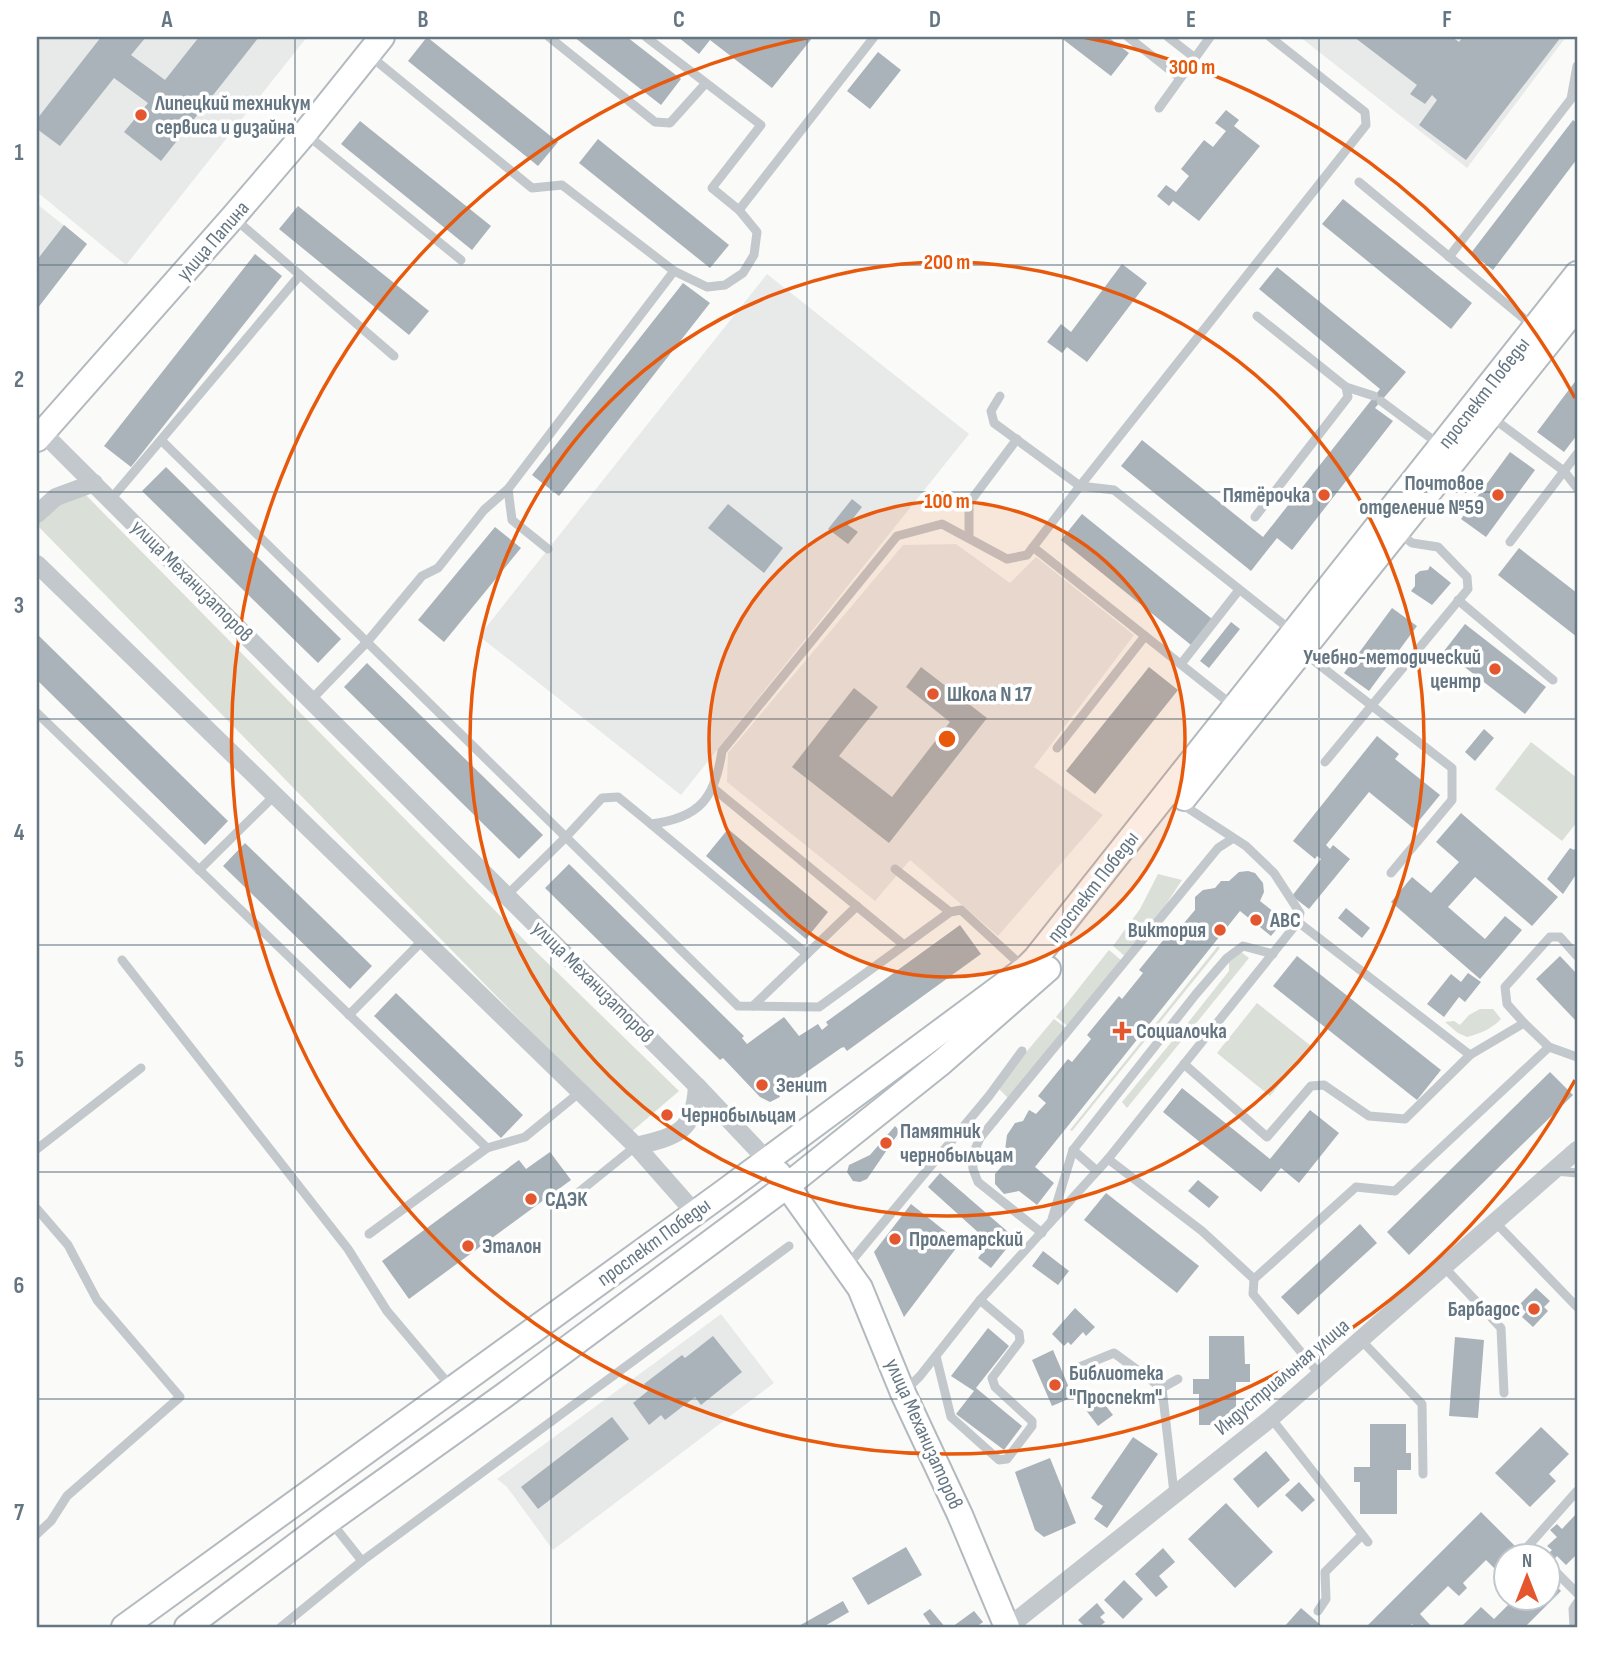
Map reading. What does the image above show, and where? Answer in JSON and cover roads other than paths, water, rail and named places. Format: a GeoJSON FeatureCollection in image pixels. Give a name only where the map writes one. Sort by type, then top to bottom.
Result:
{"type":"FeatureCollection","features":[{"type":"Feature","properties":{"kind":"main road","name":"улица Папина"},"geometry":{"type":"LineString","coordinates":[[39,433],[233,218],[305,133],[375,42]]}},
{"type":"Feature","properties":{"kind":"main road","name":"проспект Победы"},"geometry":{"type":"LineString","coordinates":[[187,1627],[788,1185],[942,1062],[1047,971],[1186,814],[1298,642],[1442,446],[1577,274]]}},
{"type":"Feature","properties":{"kind":"main road","name":"проспект Победы"},"geometry":{"type":"LineString","coordinates":[[124,1627],[695,1213],[1025,969],[1235,707],[1298,642],[1396,531],[1577,307]]}},
{"type":"Feature","properties":{"kind":"main road","name":"улица Механизаторов"},"geometry":{"type":"LineString","coordinates":[[766,1159],[788,1185],[860,1287],[903,1393],[1008,1627]]}},
{"type":"Feature","properties":{"kind":"main road"},"geometry":{"type":"LineString","coordinates":[[480,1367],[496,1380],[502,1397]]}},
{"type":"Feature","properties":{"kind":"street","name":"улица Механизаторов"},"geometry":{"type":"LineString","coordinates":[[39,433],[111,499],[697,1086],[766,1159]]}},
{"type":"Feature","properties":{"kind":"street"},"geometry":{"type":"LineString","coordinates":[[37,514],[56,497],[94,483]]}},
{"type":"Feature","properties":{"kind":"street"},"geometry":{"type":"LineString","coordinates":[[40,572],[275,795],[636,1146],[695,1213]]}},
{"type":"Feature","properties":{"kind":"street"},"geometry":{"type":"LineString","coordinates":[[636,1146],[669,1138],[690,1121],[696,1105],[697,1086]]}},
{"type":"Feature","properties":{"kind":"street","name":"Индустриальная улица"},"geometry":{"type":"LineString","coordinates":[[1008,1627],[1271,1418],[1577,1150]]}},
{"type":"Feature","properties":{"kind":"lane"},"geometry":{"type":"LineString","coordinates":[[549,37],[654,122],[670,123],[705,84]]}},
{"type":"Feature","properties":{"kind":"lane"},"geometry":{"type":"LineString","coordinates":[[375,42],[531,187],[562,185],[674,271],[707,287],[725,285],[743,273],[754,255],[757,232],[739,209],[712,188],[761,125],[646,37]]}},
{"type":"Feature","properties":{"kind":"lane"},"geometry":{"type":"LineString","coordinates":[[739,209],[874,37]]}},
{"type":"Feature","properties":{"kind":"lane"},"geometry":{"type":"LineString","coordinates":[[1128,37],[1180,78]]}},
{"type":"Feature","properties":{"kind":"lane"},"geometry":{"type":"LineString","coordinates":[[1168,37],[1195,58]]}},
{"type":"Feature","properties":{"kind":"lane"},"geometry":{"type":"LineString","coordinates":[[1159,108],[1210,37]]}},
{"type":"Feature","properties":{"kind":"lane"},"geometry":{"type":"LineString","coordinates":[[651,824],[669,822],[702,804],[713,788],[722,751],[897,536],[942,524],[1007,558],[1027,555],[1366,125],[1365,112],[1270,37]]}},
{"type":"Feature","properties":{"kind":"lane"},"geometry":{"type":"LineString","coordinates":[[1449,257],[1571,99],[1577,65]]}},
{"type":"Feature","properties":{"kind":"lane"},"geometry":{"type":"LineString","coordinates":[[305,133],[461,260]]}},
{"type":"Feature","properties":{"kind":"lane"},"geometry":{"type":"LineString","coordinates":[[1360,182],[1535,328]]}},
{"type":"Feature","properties":{"kind":"lane"},"geometry":{"type":"LineString","coordinates":[[233,218],[394,356]]}},
{"type":"Feature","properties":{"kind":"lane"},"geometry":{"type":"LineString","coordinates":[[311,700],[367,642],[422,576],[438,568],[484,510],[508,489],[674,271]]}},
{"type":"Feature","properties":{"kind":"lane"},"geometry":{"type":"LineString","coordinates":[[111,499],[300,275]]}},
{"type":"Feature","properties":{"kind":"lane"},"geometry":{"type":"LineString","coordinates":[[1257,316],[1346,387],[1378,398],[1442,446]]}},
{"type":"Feature","properties":{"kind":"lane"},"geometry":{"type":"LineString","coordinates":[[1255,517],[1348,397],[1346,387]]}},
{"type":"Feature","properties":{"kind":"lane"},"geometry":{"type":"LineString","coordinates":[[1000,396],[991,411],[994,423],[1080,485],[1114,490],[1239,590],[1372,706],[1452,768],[1452,800],[1391,873]]}},
{"type":"Feature","properties":{"kind":"lane"},"geometry":{"type":"LineString","coordinates":[[1489,415],[1564,471],[1577,488]]}},
{"type":"Feature","properties":{"kind":"lane"},"geometry":{"type":"LineString","coordinates":[[969,538],[968,503],[1017,439]]}},
{"type":"Feature","properties":{"kind":"lane"},"geometry":{"type":"LineString","coordinates":[[161,440],[738,1006],[819,1007],[950,912],[961,910],[1025,969]]}},
{"type":"Feature","properties":{"kind":"lane"},"geometry":{"type":"LineString","coordinates":[[1510,541],[1577,454]]}},
{"type":"Feature","properties":{"kind":"lane"},"geometry":{"type":"LineString","coordinates":[[508,489],[512,520],[548,549]]}},
{"type":"Feature","properties":{"kind":"lane"},"geometry":{"type":"LineString","coordinates":[[1325,762],[1468,589],[1467,577],[1438,547],[1412,543],[1396,531]]}},
{"type":"Feature","properties":{"kind":"lane"},"geometry":{"type":"LineString","coordinates":[[1033,547],[1235,707]]}},
{"type":"Feature","properties":{"kind":"lane"},"geometry":{"type":"LineString","coordinates":[[1181,664],[1239,590]]}},
{"type":"Feature","properties":{"kind":"lane"},"geometry":{"type":"LineString","coordinates":[[1458,600],[1553,680]]}},
{"type":"Feature","properties":{"kind":"lane"},"geometry":{"type":"LineString","coordinates":[[1057,748],[1145,636]]}},
{"type":"Feature","properties":{"kind":"lane"},"geometry":{"type":"LineString","coordinates":[[37,713],[487,1148]]}},
{"type":"Feature","properties":{"kind":"lane"},"geometry":{"type":"LineString","coordinates":[[713,788],[904,945]]}},
{"type":"Feature","properties":{"kind":"lane"},"geometry":{"type":"LineString","coordinates":[[199,870],[275,795]]}},
{"type":"Feature","properties":{"kind":"lane"},"geometry":{"type":"LineString","coordinates":[[507,895],[603,798],[618,797],[807,954]]}},
{"type":"Feature","properties":{"kind":"lane"},"geometry":{"type":"LineString","coordinates":[[903,1393],[980,1300],[1108,1158],[1298,922],[1300,912],[1274,873],[1246,846],[1186,814]]}},
{"type":"Feature","properties":{"kind":"lane"},"geometry":{"type":"LineString","coordinates":[[1042,1233],[978,1182],[972,1156],[980,1138],[1218,848],[1232,839]]}},
{"type":"Feature","properties":{"kind":"lane"},"geometry":{"type":"LineString","coordinates":[[895,869],[950,912]]}},
{"type":"Feature","properties":{"kind":"lane"},"geometry":{"type":"LineString","coordinates":[[753,1006],[857,906]]}},
{"type":"Feature","properties":{"kind":"lane"},"geometry":{"type":"LineString","coordinates":[[1298,922],[1470,1055]]}},
{"type":"Feature","properties":{"kind":"lane"},"geometry":{"type":"LineString","coordinates":[[1577,956],[1560,937],[1550,937],[1505,987],[1507,1004],[1524,1023],[1549,1047],[1577,1057]]}},
{"type":"Feature","properties":{"kind":"lane"},"geometry":{"type":"LineString","coordinates":[[349,1015],[424,939]]}},
{"type":"Feature","properties":{"kind":"lane"},"geometry":{"type":"LineString","coordinates":[[1051,1222],[1073,1150],[1227,958],[1243,946],[1273,954]]}},
{"type":"Feature","properties":{"kind":"lane"},"geometry":{"type":"LineString","coordinates":[[122,960],[348,1248],[387,1311],[452,1388]]}},
{"type":"Feature","properties":{"kind":"lane"},"geometry":{"type":"LineString","coordinates":[[1184,1064],[1267,1137],[1311,1086],[1318,1084],[1324,1085],[1369,1116],[1405,1119],[1470,1055],[1524,1023]]}},
{"type":"Feature","properties":{"kind":"lane"},"geometry":{"type":"LineString","coordinates":[[1321,1375],[1253,1294],[1254,1279],[1356,1187],[1395,1191],[1549,1047]]}},
{"type":"Feature","properties":{"kind":"lane"},"geometry":{"type":"LineString","coordinates":[[847,1266],[1022,1051]]}},
{"type":"Feature","properties":{"kind":"lane"},"geometry":{"type":"LineString","coordinates":[[37,1149],[141,1068]]}},
{"type":"Feature","properties":{"kind":"lane"},"geometry":{"type":"LineString","coordinates":[[995,1087],[1009,1101]]}},
{"type":"Feature","properties":{"kind":"lane"},"geometry":{"type":"LineString","coordinates":[[369,1234],[487,1148],[525,1137],[580,1092]]}},
{"type":"Feature","properties":{"kind":"lane"},"geometry":{"type":"LineString","coordinates":[[579,1192],[636,1146]]}},
{"type":"Feature","properties":{"kind":"lane"},"geometry":{"type":"LineString","coordinates":[[1073,1150],[1097,1171]]}},
{"type":"Feature","properties":{"kind":"lane"},"geometry":{"type":"LineString","coordinates":[[1108,1158],[1202,1231],[1254,1279]]}},
{"type":"Feature","properties":{"kind":"lane"},"geometry":{"type":"LineString","coordinates":[[1555,1170],[1577,1174]]}},
{"type":"Feature","properties":{"kind":"lane"},"geometry":{"type":"LineString","coordinates":[[37,1209],[68,1245],[97,1300],[180,1397],[66,1496],[51,1521],[37,1534]]}},
{"type":"Feature","properties":{"kind":"lane"},"geometry":{"type":"LineString","coordinates":[[1496,1223],[1577,1307]]}},
{"type":"Feature","properties":{"kind":"lane"},"geometry":{"type":"LineString","coordinates":[[281,1627],[362,1561],[789,1246]]}},
{"type":"Feature","properties":{"kind":"lane"},"geometry":{"type":"LineString","coordinates":[[1445,1268],[1501,1328],[1504,1393]]}},
{"type":"Feature","properties":{"kind":"lane"},"geometry":{"type":"LineString","coordinates":[[936,1356],[951,1417],[999,1460],[1007,1459],[1032,1426],[1032,1421],[995,1387],[992,1378],[1020,1341],[1019,1333],[980,1300]]}},
{"type":"Feature","properties":{"kind":"lane"},"geometry":{"type":"LineString","coordinates":[[1362,1340],[1422,1404],[1423,1474]]}},
{"type":"Feature","properties":{"kind":"lane"},"geometry":{"type":"LineString","coordinates":[[1072,1370],[1114,1353],[1163,1388],[1175,1495]]}},
{"type":"Feature","properties":{"kind":"lane"},"geometry":{"type":"LineString","coordinates":[[1163,1388],[1178,1379]]}},
{"type":"Feature","properties":{"kind":"lane"},"geometry":{"type":"LineString","coordinates":[[1271,1418],[1365,1539],[1325,1572],[1326,1599],[1318,1611]]}},
{"type":"Feature","properties":{"kind":"lane"},"geometry":{"type":"LineString","coordinates":[[1532,1542],[1577,1491]]}},
{"type":"Feature","properties":{"kind":"lane"},"geometry":{"type":"LineString","coordinates":[[330,1520],[362,1561]]}},
{"type":"Feature","properties":{"kind":"lane"},"geometry":{"type":"LineString","coordinates":[[1562,1578],[1577,1593]]}},
{"type":"Feature","properties":{"kind":"lane"},"geometry":{"type":"LineString","coordinates":[[1574,1627],[1573,1609],[1577,1602]]}},
{"type":"Feature","properties":{"kind":"place","name":"Липецкий техникум сервиса и дизайна"},"geometry":{"type":"Point","coordinates":[141,115]}},
{"type":"Feature","properties":{"kind":"place","name":"Пятёрочка"},"geometry":{"type":"Point","coordinates":[1324,495]}},
{"type":"Feature","properties":{"kind":"place","name":"Почтовое отделение №59"},"geometry":{"type":"Point","coordinates":[1498,495]}},
{"type":"Feature","properties":{"kind":"place","name":"Учебно-методический центр"},"geometry":{"type":"Point","coordinates":[1495,669]}},
{"type":"Feature","properties":{"kind":"place","name":"Школа N 17"},"geometry":{"type":"Point","coordinates":[933,694]}},
{"type":"Feature","properties":{"kind":"place","name":"АВС"},"geometry":{"type":"Point","coordinates":[1256,920]}},
{"type":"Feature","properties":{"kind":"place","name":"Виктория"},"geometry":{"type":"Point","coordinates":[1220,930]}},
{"type":"Feature","properties":{"kind":"place","name":"Социалочка"},"geometry":{"type":"Point","coordinates":[1122,1031]}},
{"type":"Feature","properties":{"kind":"place","name":"Зенит"},"geometry":{"type":"Point","coordinates":[762,1085]}},
{"type":"Feature","properties":{"kind":"place","name":"Чернобыльцам"},"geometry":{"type":"Point","coordinates":[667,1115]}},
{"type":"Feature","properties":{"kind":"place","name":"Памятник чернобыльцам"},"geometry":{"type":"Point","coordinates":[886,1143]}},
{"type":"Feature","properties":{"kind":"place","name":"СДЭК"},"geometry":{"type":"Point","coordinates":[531,1199]}},
{"type":"Feature","properties":{"kind":"place","name":"Пролетарский"},"geometry":{"type":"Point","coordinates":[895,1239]}},
{"type":"Feature","properties":{"kind":"place","name":"Эталон"},"geometry":{"type":"Point","coordinates":[468,1246]}},
{"type":"Feature","properties":{"kind":"place","name":"Барбадос"},"geometry":{"type":"Point","coordinates":[1534,1309]}},
{"type":"Feature","properties":{"kind":"place","name":"Библиотека \"Проспект\""},"geometry":{"type":"Point","coordinates":[1055,1385]}}]}
